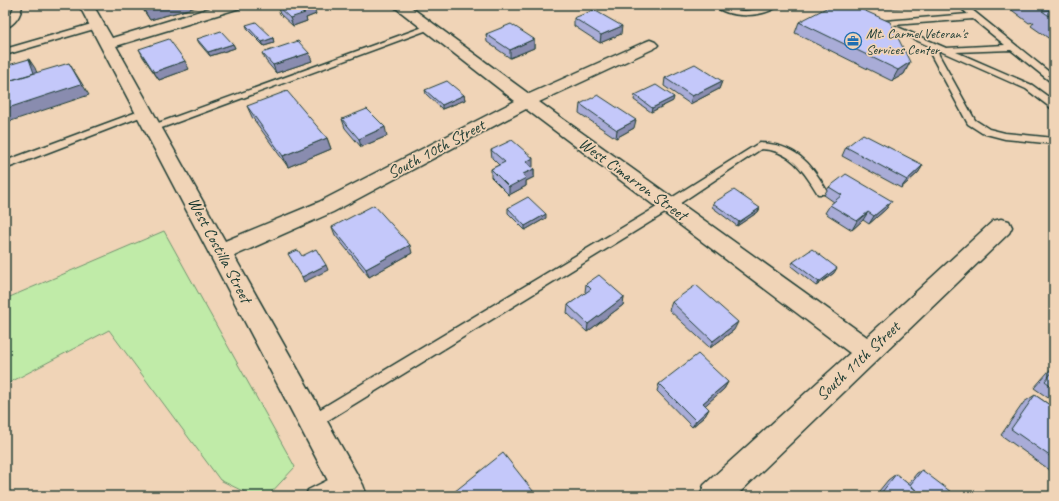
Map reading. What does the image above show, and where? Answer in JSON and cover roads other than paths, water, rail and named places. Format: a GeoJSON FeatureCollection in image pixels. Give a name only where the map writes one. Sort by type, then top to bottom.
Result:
{"type":"FeatureCollection","features":[{"type":"Feature","properties":{"kind":"street"},"geometry":{"type":"LineString","coordinates":[[95,17],[235,5]]}},
{"type":"Feature","properties":{"kind":"street","name":"West Cimarron Street"},"geometry":{"type":"LineString","coordinates":[[399,5],[526,102],[669,205],[868,352]]}},
{"type":"Feature","properties":{"kind":"street","name":"West Costilla Street"},"geometry":{"type":"LineString","coordinates":[[95,17],[348,488]]}},
{"type":"Feature","properties":{"kind":"street","name":"South 10th Street"},"geometry":{"type":"LineString","coordinates":[[221,252],[326,207],[526,102],[650,45]]}},
{"type":"Feature","properties":{"kind":"street","name":"South 11th Street"},"geometry":{"type":"LineString","coordinates":[[715,496],[1001,227]]}},
{"type":"Feature","properties":{"kind":"lane"},"geometry":{"type":"LineString","coordinates":[[5,26],[11,23],[18,5]]}},
{"type":"Feature","properties":{"kind":"lane"},"geometry":{"type":"LineString","coordinates":[[718,5],[733,13],[746,14],[775,5]]}},
{"type":"Feature","properties":{"kind":"lane"},"geometry":{"type":"LineString","coordinates":[[962,5],[1054,80]]}},
{"type":"Feature","properties":{"kind":"lane"},"geometry":{"type":"LineString","coordinates":[[5,15],[5,20]]}},
{"type":"Feature","properties":{"kind":"lane"},"geometry":{"type":"LineString","coordinates":[[884,23],[975,16]]}},
{"type":"Feature","properties":{"kind":"lane"},"geometry":{"type":"LineString","coordinates":[[5,52],[95,17]]}},
{"type":"Feature","properties":{"kind":"lane"},"geometry":{"type":"LineString","coordinates":[[870,17],[1030,87],[1054,106]]}},
{"type":"Feature","properties":{"kind":"lane"},"geometry":{"type":"LineString","coordinates":[[5,165],[52,146],[149,120],[430,28]]}},
{"type":"Feature","properties":{"kind":"lane"},"geometry":{"type":"LineString","coordinates":[[933,45],[935,55],[971,122],[986,131],[1004,136],[1054,141]]}},
{"type":"Feature","properties":{"kind":"lane"},"geometry":{"type":"LineString","coordinates":[[945,50],[1012,47]]}},
{"type":"Feature","properties":{"kind":"lane"},"geometry":{"type":"LineString","coordinates":[[1044,98],[1054,94]]}},
{"type":"Feature","properties":{"kind":"lane"},"geometry":{"type":"LineString","coordinates":[[312,422],[669,205],[759,146],[771,145],[787,150],[812,175],[822,191]]}},
{"type":"Feature","properties":{"kind":"lane"},"geometry":{"type":"LineString","coordinates":[[314,496],[348,488]]}},
{"type":"Feature","properties":{"kind":"place","name":"Mt. Carmel Veteran's Services Center"},"geometry":{"type":"Point","coordinates":[853,41]}}]}
